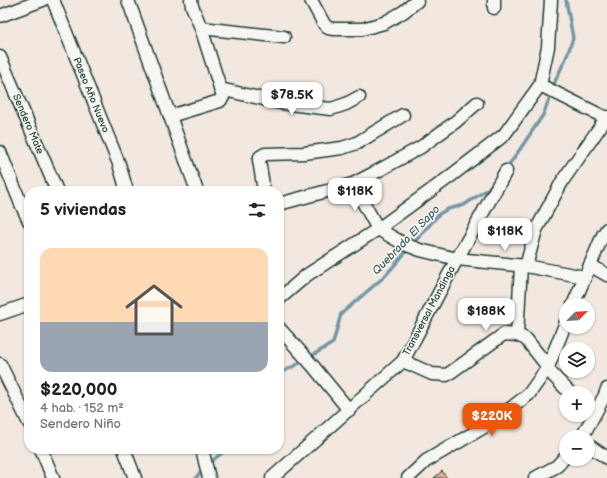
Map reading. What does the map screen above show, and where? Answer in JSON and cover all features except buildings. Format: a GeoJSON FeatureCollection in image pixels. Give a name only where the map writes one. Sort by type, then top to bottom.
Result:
{"type":"FeatureCollection","features":[{"type":"Feature","properties":{"kind":"street"},"geometry":{"type":"LineString","coordinates":[[0,16],[43,0]]}},
{"type":"Feature","properties":{"kind":"street","name":"Paseo Año Nuevo"},"geometry":{"type":"LineString","coordinates":[[53,0],[125,186]]}},
{"type":"Feature","properties":{"kind":"street"},"geometry":{"type":"LineString","coordinates":[[128,0],[195,186]]}},
{"type":"Feature","properties":{"kind":"street"},"geometry":{"type":"LineString","coordinates":[[170,116],[220,101],[223,97],[191,0]]}},
{"type":"Feature","properties":{"kind":"street"},"geometry":{"type":"LineString","coordinates":[[311,0],[324,24],[328,28],[334,29],[362,29],[384,23],[403,12],[417,1]]}},
{"type":"Feature","properties":{"kind":"street"},"geometry":{"type":"LineString","coordinates":[[284,294],[306,274],[378,229],[504,135],[547,88],[551,0]]}},
{"type":"Feature","properties":{"kind":"street"},"geometry":{"type":"LineString","coordinates":[[200,28],[284,37]]}},
{"type":"Feature","properties":{"kind":"street","name":"Sendero Mate"},"geometry":{"type":"LineString","coordinates":[[0,57],[55,186]]}},
{"type":"Feature","properties":{"kind":"street"},"geometry":{"type":"LineString","coordinates":[[517,335],[524,266],[536,230],[563,180],[606,118],[547,88]]}},
{"type":"Feature","properties":{"kind":"street"},"geometry":{"type":"LineString","coordinates":[[220,89],[281,103],[331,109],[360,97]]}},
{"type":"Feature","properties":{"kind":"street"},"geometry":{"type":"LineString","coordinates":[[284,203],[353,184],[421,147],[454,123],[477,103]]}},
{"type":"Feature","properties":{"kind":"street"},"geometry":{"type":"LineString","coordinates":[[263,186],[258,160],[260,156],[265,154],[304,154],[342,148],[356,143],[403,115]]}},
{"type":"Feature","properties":{"kind":"street"},"geometry":{"type":"LineString","coordinates":[[0,152],[24,210]]}},
{"type":"Feature","properties":{"kind":"street","name":"Transversal Mandinga"},"geometry":{"type":"LineString","coordinates":[[272,478],[403,361],[456,259],[506,171]]}},
{"type":"Feature","properties":{"kind":"street"},"geometry":{"type":"LineString","coordinates":[[353,184],[378,229],[404,244],[420,250],[456,259],[524,266],[585,277]]}},
{"type":"Feature","properties":{"kind":"street"},"geometry":{"type":"LineString","coordinates":[[576,298],[607,229]]}},
{"type":"Feature","properties":{"kind":"street"},"geometry":{"type":"LineString","coordinates":[[590,265],[607,275]]}},
{"type":"Feature","properties":{"kind":"street"},"geometry":{"type":"LineString","coordinates":[[0,314],[24,306]]}},
{"type":"Feature","properties":{"kind":"street"},"geometry":{"type":"LineString","coordinates":[[284,334],[349,410]]}},
{"type":"Feature","properties":{"kind":"street"},"geometry":{"type":"LineString","coordinates":[[403,361],[432,374],[447,375],[504,334],[517,335],[526,339],[564,386]]}},
{"type":"Feature","properties":{"kind":"street"},"geometry":{"type":"LineString","coordinates":[[408,478],[433,456],[496,420],[530,394],[548,368],[561,334]]}},
{"type":"Feature","properties":{"kind":"street"},"geometry":{"type":"LineString","coordinates":[[0,364],[24,413]]}},
{"type":"Feature","properties":{"kind":"street"},"geometry":{"type":"LineString","coordinates":[[595,409],[605,395],[607,389]]}},
{"type":"Feature","properties":{"kind":"street"},"geometry":{"type":"LineString","coordinates":[[595,450],[607,458]]}},
{"type":"Feature","properties":{"kind":"street"},"geometry":{"type":"LineString","coordinates":[[43,454],[53,478]]}},
{"type":"Feature","properties":{"kind":"street"},"geometry":{"type":"LineString","coordinates":[[126,454],[135,478]]}},
{"type":"Feature","properties":{"kind":"street"},"geometry":{"type":"LineString","coordinates":[[203,454],[209,477]]}},
{"type":"Feature","properties":{"kind":"street"},"geometry":{"type":"LineString","coordinates":[[535,478],[559,464]]}},
{"type":"Feature","properties":{"kind":"waterway","name":"Quebrada El Sapo"},"geometry":{"type":"LineString","coordinates":[[553,88],[573,38],[566,0]]}},
{"type":"Feature","properties":{"kind":"waterway","name":"Quebrada El Sapo"},"geometry":{"type":"LineString","coordinates":[[506,168],[543,115],[551,94]]}},
{"type":"Feature","properties":{"kind":"waterway","name":"Quebrada El Sapo"},"geometry":{"type":"LineString","coordinates":[[284,371],[333,343],[341,314],[385,276],[439,214],[448,209],[464,205],[488,189],[494,182]]}},
{"type":"Feature","properties":{"kind":"waterway","name":"Quebrada El Sapo"},"geometry":{"type":"LineString","coordinates":[[208,464],[221,454]]}},
{"type":"Feature","properties":{"kind":"waterway","name":"Quebrada El Sapo"},"geometry":{"type":"LineString","coordinates":[[196,478],[203,468]]}}]}
